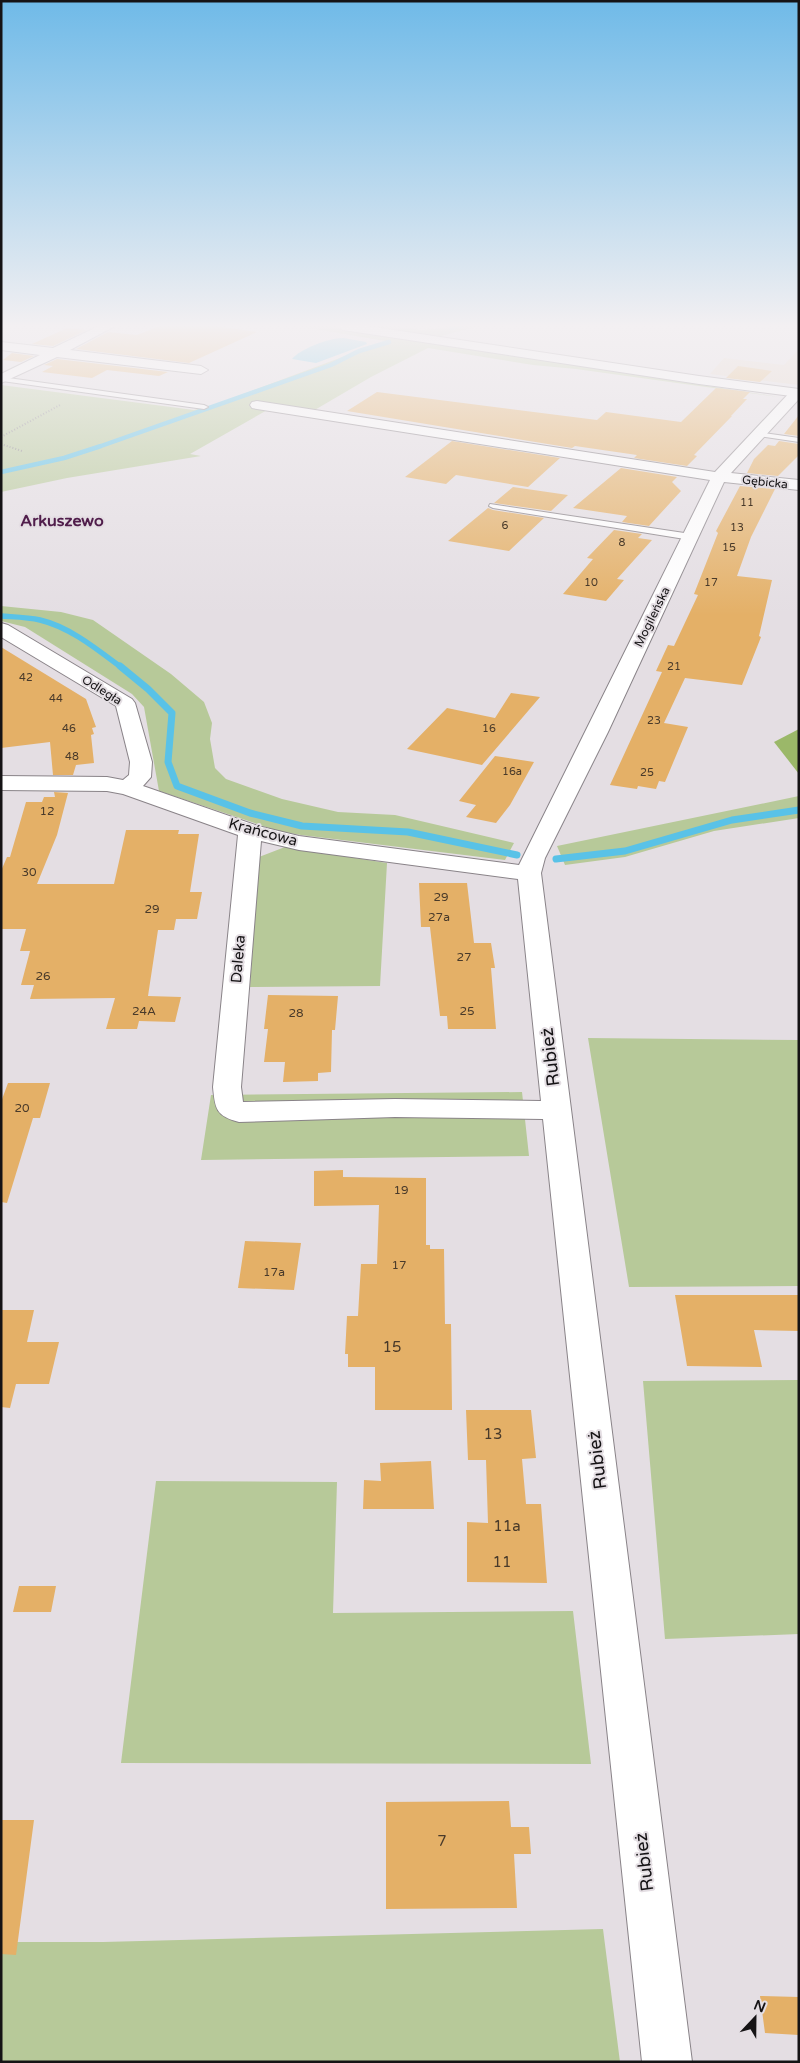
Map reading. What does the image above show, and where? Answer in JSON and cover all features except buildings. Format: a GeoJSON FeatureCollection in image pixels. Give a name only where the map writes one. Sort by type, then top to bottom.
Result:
{"type":"FeatureCollection","features":[{"type":"Feature","properties":{"kind":"street","name":"Gębicka"},"geometry":{"type":"LineString","coordinates":[[368,422],[719,477],[799,486]]}},
{"type":"Feature","properties":{"kind":"street","name":"Mogileńska"},"geometry":{"type":"LineString","coordinates":[[531,866],[719,477],[770,422]]}},
{"type":"Feature","properties":{"kind":"street","name":"Odległa"},"geometry":{"type":"LineString","coordinates":[[1,629],[125,703],[141,762],[140,777],[128,788]]}},
{"type":"Feature","properties":{"kind":"street","name":"Krańcowa"},"geometry":{"type":"LineString","coordinates":[[1,783],[107,784],[128,788],[250,831],[299,843],[531,866]]}},
{"type":"Feature","properties":{"kind":"street","name":"Daleka"},"geometry":{"type":"LineString","coordinates":[[250,831],[227,1087],[229,1106],[239,1113],[396,1108],[556,1110]]}},
{"type":"Feature","properties":{"kind":"street","name":"Rubież"},"geometry":{"type":"LineString","coordinates":[[531,866],[556,1110],[667,2062]]}},
{"type":"Feature","properties":{"kind":"lane"},"geometry":{"type":"LineString","coordinates":[[759,434],[799,440]]}},
{"type":"Feature","properties":{"kind":"lane"},"geometry":{"type":"LineString","coordinates":[[493,506],[691,537]]}},
{"type":"Feature","properties":{"kind":"path"},"geometry":{"type":"LineString","coordinates":[[1,437],[28,422]]}},
{"type":"Feature","properties":{"kind":"path"},"geometry":{"type":"LineString","coordinates":[[1,444],[22,451]]}},
{"type":"Feature","properties":{"kind":"green space"},"geometry":{"type":"Polygon","coordinates":[[[1,422],[246,422],[190,454],[201,456],[67,478],[1,492],[1,422]]]}},
{"type":"Feature","properties":{"kind":"green space"},"geometry":{"type":"Polygon","coordinates":[[[1,606],[61,612],[93,620],[171,674],[204,702],[212,723],[210,739],[215,768],[226,779],[282,799],[338,812],[395,815],[514,843],[505,860],[301,835],[278,831],[159,791],[144,707],[132,694],[25,627],[1,621],[1,606]]]}},
{"type":"Feature","properties":{"kind":"green space"},"geometry":{"type":"Polygon","coordinates":[[[799,729],[799,774],[774,742],[799,729]]]}},
{"type":"Feature","properties":{"kind":"green space"},"geometry":{"type":"Polygon","coordinates":[[[799,796],[799,818],[714,831],[625,857],[565,865],[557,846],[799,796]]]}},
{"type":"Feature","properties":{"kind":"green space"},"geometry":{"type":"Polygon","coordinates":[[[285,847],[387,863],[380,986],[250,987],[259,857],[285,847]]]}},
{"type":"Feature","properties":{"kind":"green space"},"geometry":{"type":"Polygon","coordinates":[[[588,1038],[799,1040],[799,1286],[629,1287],[588,1038]]]}},
{"type":"Feature","properties":{"kind":"green space"},"geometry":{"type":"Polygon","coordinates":[[[522,1092],[529,1156],[201,1160],[211,1095],[522,1092]]]}},
{"type":"Feature","properties":{"kind":"green space"},"geometry":{"type":"Polygon","coordinates":[[[799,1380],[799,1634],[665,1639],[643,1381],[799,1380]]]}},
{"type":"Feature","properties":{"kind":"green space"},"geometry":{"type":"Polygon","coordinates":[[[156,1481],[337,1482],[333,1613],[573,1611],[591,1764],[121,1763],[156,1481]]]}},
{"type":"Feature","properties":{"kind":"green space"},"geometry":{"type":"Polygon","coordinates":[[[603,1929],[620,2062],[1,2062],[1,1942],[103,1942],[603,1929]]]}},
{"type":"Feature","properties":{"kind":"waterway"},"geometry":{"type":"LineString","coordinates":[[1,472],[64,458],[168,422]]}},
{"type":"Feature","properties":{"kind":"waterway"},"geometry":{"type":"LineString","coordinates":[[1,616],[35,619],[51,623],[83,640],[122,668]]}},
{"type":"Feature","properties":{"kind":"waterway"},"geometry":{"type":"LineString","coordinates":[[120,666],[148,689],[172,713],[168,762],[177,786],[250,813],[302,826],[408,832],[517,855]]}},
{"type":"Feature","properties":{"kind":"waterway"},"geometry":{"type":"LineString","coordinates":[[556,859],[625,851],[732,820],[799,810]]}},
{"type":"Feature","properties":{"kind":"district","name":"Arkuszewo"},"geometry":{"type":"Point","coordinates":[62,521]}}]}
